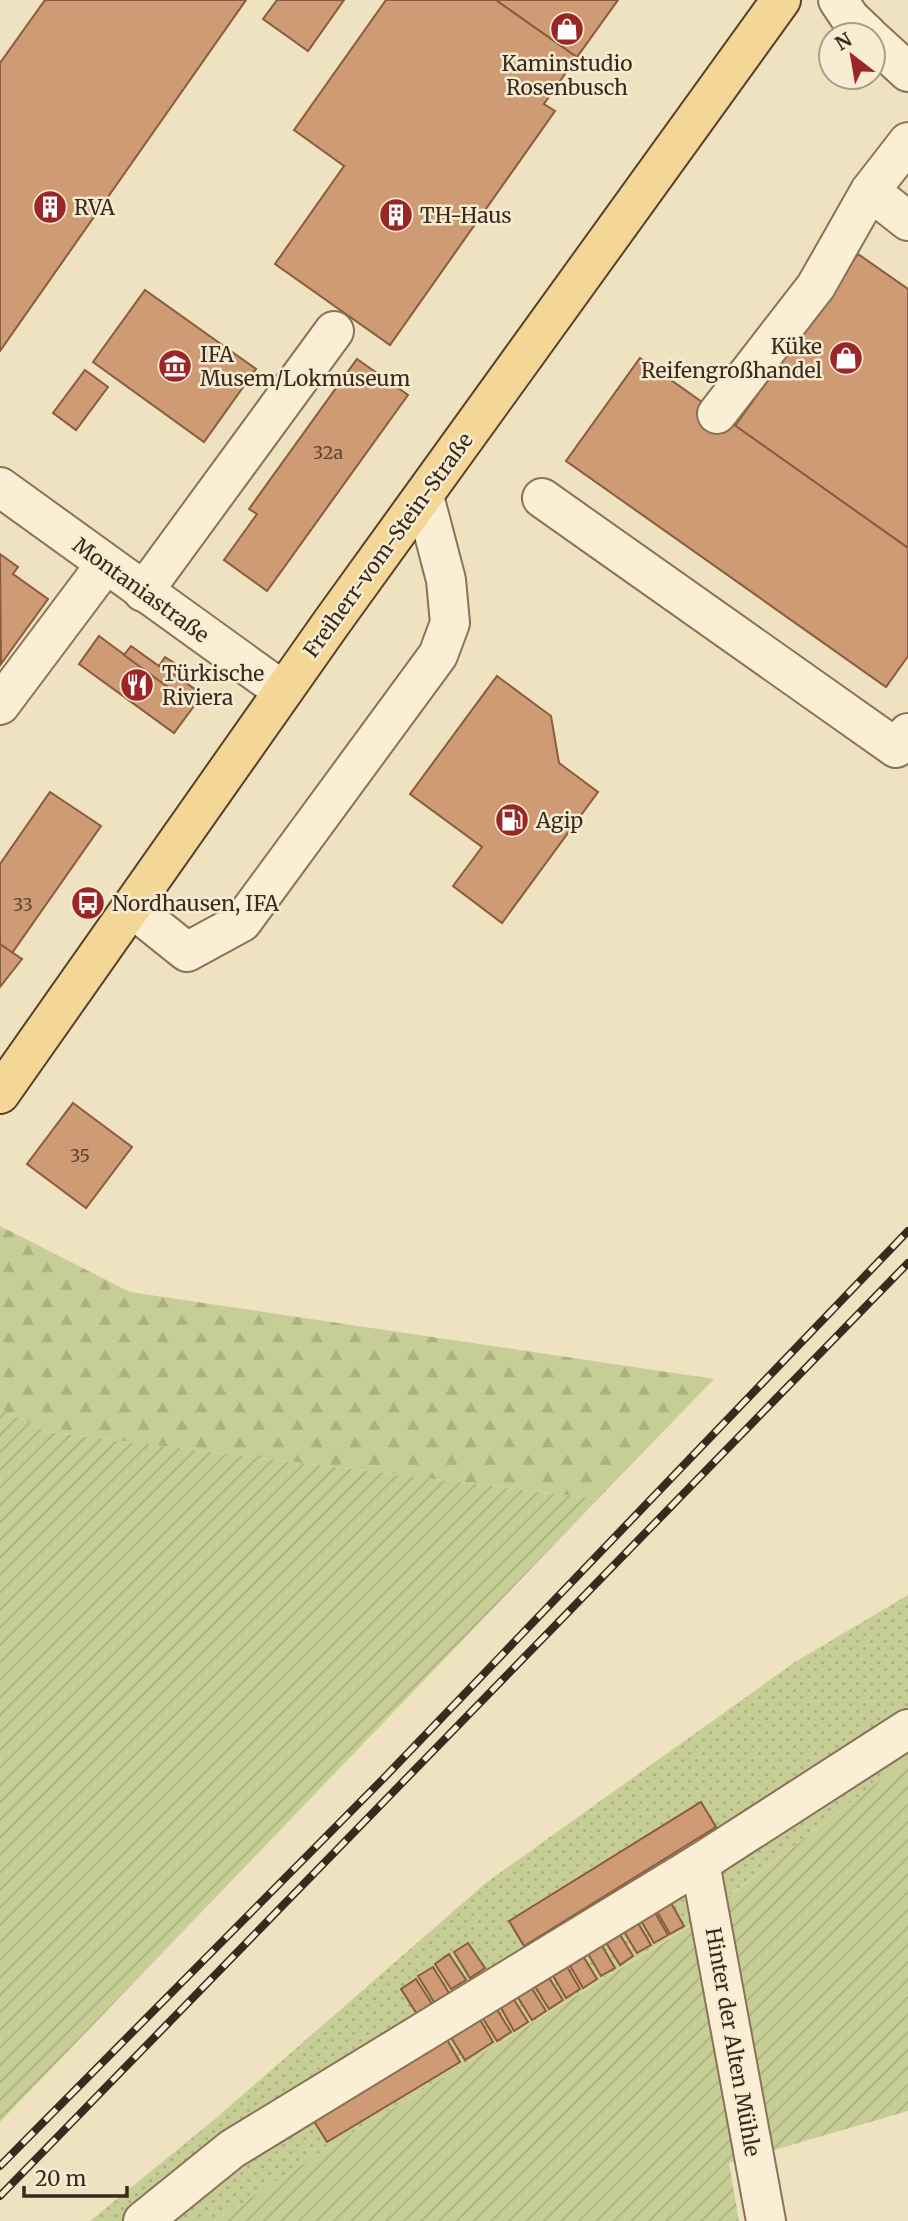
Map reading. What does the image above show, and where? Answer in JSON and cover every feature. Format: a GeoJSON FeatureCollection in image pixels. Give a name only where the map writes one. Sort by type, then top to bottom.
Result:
{"type":"FeatureCollection","features":[{"type":"Feature","properties":{"kind":"main road","name":"Freiherr-vom-Stein-Straße"},"geometry":{"type":"LineString","coordinates":[[0,1094],[283,691],[781,0]]}},
{"type":"Feature","properties":{"kind":"street"},"geometry":{"type":"LineString","coordinates":[[838,0],[853,21]]}},
{"type":"Feature","properties":{"kind":"street"},"geometry":{"type":"LineString","coordinates":[[887,53],[908,72]]}},
{"type":"Feature","properties":{"kind":"street"},"geometry":{"type":"LineString","coordinates":[[718,414],[816,286],[870,191],[908,142]]}},
{"type":"Feature","properties":{"kind":"street"},"geometry":{"type":"LineString","coordinates":[[870,191],[908,221]]}},
{"type":"Feature","properties":{"kind":"street"},"geometry":{"type":"LineString","coordinates":[[143,592],[334,331]]}},
{"type":"Feature","properties":{"kind":"street","name":"Montaniastraße"},"geometry":{"type":"LineString","coordinates":[[0,487],[283,691]]}},
{"type":"Feature","properties":{"kind":"street"},"geometry":{"type":"LineString","coordinates":[[132,908],[187,952],[242,922],[438,655],[450,623],[446,580],[424,496]]}},
{"type":"Feature","properties":{"kind":"street"},"geometry":{"type":"LineString","coordinates":[[542,498],[896,748],[908,733]]}},
{"type":"Feature","properties":{"kind":"street"},"geometry":{"type":"LineString","coordinates":[[0,705],[106,565]]}},
{"type":"Feature","properties":{"kind":"street"},"geometry":{"type":"LineString","coordinates":[[143,2221],[232,2149],[700,1863],[908,1729]]}},
{"type":"Feature","properties":{"kind":"street","name":"Hinter der Alten Mühle"},"geometry":{"type":"LineString","coordinates":[[700,1863],[766,2221]]}},
{"type":"Feature","properties":{"kind":"green space"},"geometry":{"type":"Polygon","coordinates":[[[0,1226],[130,1292],[714,1379],[598,1499],[47,1432],[0,1409],[0,1226]]]}},
{"type":"Feature","properties":{"kind":"green space"},"geometry":{"type":"Polygon","coordinates":[[[0,1409],[47,1432],[598,1499],[0,2122],[0,1409]]]}},
{"type":"Feature","properties":{"kind":"green space"},"geometry":{"type":"Polygon","coordinates":[[[908,1595],[908,1759],[690,1925],[328,2148],[215,2221],[90,2221],[215,2119],[487,1882],[795,1662],[908,1595]]]}},
{"type":"Feature","properties":{"kind":"green space"},"geometry":{"type":"Polygon","coordinates":[[[908,1759],[908,2111],[729,2163],[739,2221],[215,2221],[328,2148],[690,1926],[908,1759]]]}},
{"type":"Feature","properties":{"kind":"building","name":"RVA"},"geometry":{"type":"Polygon","coordinates":[[[45,0],[246,0],[0,351],[0,63],[45,0]]]}},
{"type":"Feature","properties":{"kind":"building"},"geometry":{"type":"Polygon","coordinates":[[[277,0],[344,0],[308,51],[263,19],[277,0]]]}},
{"type":"Feature","properties":{"kind":"building","name":"TH-Haus"},"geometry":{"type":"Polygon","coordinates":[[[386,0],[496,0],[577,57],[544,104],[555,111],[390,345],[275,264],[344,166],[294,130],[386,0]]]}},
{"type":"Feature","properties":{"kind":"building","name":"Kaminstudio Rosenbusch"},"geometry":{"type":"Polygon","coordinates":[[[496,0],[618,0],[577,57],[496,0]]]}},
{"type":"Feature","properties":{"kind":"building","name":"Küke Reifengroßhandel"},"geometry":{"type":"Polygon","coordinates":[[[858,254],[908,289],[908,548],[735,426],[858,254]]]}},
{"type":"Feature","properties":{"kind":"building","name":"IFA Musem/Lokmuseum"},"geometry":{"type":"Polygon","coordinates":[[[145,290],[256,369],[204,442],[93,362],[145,290]]]}},
{"type":"Feature","properties":{"kind":"building"},"geometry":{"type":"Polygon","coordinates":[[[640,358],[908,548],[908,656],[886,687],[566,461],[640,358]]]}},
{"type":"Feature","properties":{"kind":"building"},"geometry":{"type":"Polygon","coordinates":[[[357,359],[408,395],[267,591],[224,560],[257,514],[249,509],[357,359]]]}},
{"type":"Feature","properties":{"kind":"building"},"geometry":{"type":"Polygon","coordinates":[[[85,370],[108,387],[76,430],[53,413],[85,370]]]}},
{"type":"Feature","properties":{"kind":"building"},"geometry":{"type":"Polygon","coordinates":[[[0,554],[18,567],[13,574],[48,599],[1,664],[0,554]]]}},
{"type":"Feature","properties":{"kind":"building","name":"Türkische Riviera"},"geometry":{"type":"Polygon","coordinates":[[[99,636],[194,706],[174,733],[79,664],[99,636]]]}},
{"type":"Feature","properties":{"kind":"building"},"geometry":{"type":"Polygon","coordinates":[[[131,646],[159,666],[165,657],[176,664],[171,672],[203,695],[194,706],[124,655],[131,646]]]}},
{"type":"Feature","properties":{"kind":"building","name":"Agip"},"geometry":{"type":"Polygon","coordinates":[[[497,676],[551,716],[559,763],[598,792],[502,923],[453,886],[482,847],[410,794],[497,676]]]}},
{"type":"Feature","properties":{"kind":"building"},"geometry":{"type":"Polygon","coordinates":[[[50,792],[101,826],[12,953],[0,944],[0,864],[50,792]]]}},
{"type":"Feature","properties":{"kind":"building"},"geometry":{"type":"Polygon","coordinates":[[[0,944],[22,959],[0,987],[0,944]]]}},
{"type":"Feature","properties":{"kind":"building"},"geometry":{"type":"Polygon","coordinates":[[[73,1103],[132,1147],[86,1208],[27,1164],[73,1103]]]}},
{"type":"Feature","properties":{"kind":"building"},"geometry":{"type":"Polygon","coordinates":[[[701,1802],[716,1827],[524,1946],[509,1921],[701,1802]]]}},
{"type":"Feature","properties":{"kind":"building"},"geometry":{"type":"Polygon","coordinates":[[[670,1901],[684,1926],[670,1934],[656,1910],[670,1901]]]}},
{"type":"Feature","properties":{"kind":"building"},"geometry":{"type":"Polygon","coordinates":[[[654,1911],[668,1935],[654,1943],[640,1919],[654,1911]]]}},
{"type":"Feature","properties":{"kind":"building"},"geometry":{"type":"Polygon","coordinates":[[[637,1921],[651,1945],[637,1953],[623,1930],[637,1921]]]}},
{"type":"Feature","properties":{"kind":"building"},"geometry":{"type":"Polygon","coordinates":[[[619,1933],[633,1956],[620,1965],[605,1941],[619,1933]]]}},
{"type":"Feature","properties":{"kind":"building"},"geometry":{"type":"Polygon","coordinates":[[[468,1943],[485,1968],[470,1978],[454,1952],[468,1943]]]}},
{"type":"Feature","properties":{"kind":"building"},"geometry":{"type":"Polygon","coordinates":[[[601,1944],[615,1968],[601,1976],[587,1952],[601,1944]]]}},
{"type":"Feature","properties":{"kind":"building"},"geometry":{"type":"Polygon","coordinates":[[[449,1954],[466,1980],[451,1989],[435,1964],[449,1954]]]}},
{"type":"Feature","properties":{"kind":"building"},"geometry":{"type":"Polygon","coordinates":[[[583,1956],[597,1979],[583,1988],[569,1964],[583,1956]]]}},
{"type":"Feature","properties":{"kind":"building"},"geometry":{"type":"Polygon","coordinates":[[[566,1965],[580,1989],[566,1998],[552,1974],[566,1965]]]}},
{"type":"Feature","properties":{"kind":"building"},"geometry":{"type":"Polygon","coordinates":[[[433,1967],[449,1993],[434,2002],[418,1976],[433,1967]]]}},
{"type":"Feature","properties":{"kind":"building"},"geometry":{"type":"Polygon","coordinates":[[[548,1976],[563,2000],[549,2009],[534,1985],[548,1976]]]}},
{"type":"Feature","properties":{"kind":"building"},"geometry":{"type":"Polygon","coordinates":[[[416,1979],[432,2004],[417,2014],[401,1989],[416,1979]]]}},
{"type":"Feature","properties":{"kind":"building"},"geometry":{"type":"Polygon","coordinates":[[[531,1987],[546,2011],[532,2020],[517,1996],[531,1987]]]}},
{"type":"Feature","properties":{"kind":"building"},"geometry":{"type":"Polygon","coordinates":[[[513,1998],[528,2022],[514,2031],[500,2006],[513,1998]]]}},
{"type":"Feature","properties":{"kind":"building"},"geometry":{"type":"Polygon","coordinates":[[[496,2008],[511,2032],[497,2041],[482,2017],[496,2008]]]}},
{"type":"Feature","properties":{"kind":"building"},"geometry":{"type":"Polygon","coordinates":[[[479,2018],[493,2042],[465,2060],[450,2036],[479,2018]]]}},
{"type":"Feature","properties":{"kind":"building"},"geometry":{"type":"Polygon","coordinates":[[[446,2038],[460,2062],[327,2142],[312,2118],[446,2038]]]}},
{"type":"Feature","properties":{"kind":"railway"},"geometry":{"type":"LineString","coordinates":[[0,2166],[383,1779],[908,1231]]}},
{"type":"Feature","properties":{"kind":"railway"},"geometry":{"type":"LineString","coordinates":[[0,2196],[908,1263]]}},
{"type":"Feature","properties":{"kind":"place","name":"Kaminstudio Rosenbusch"},"geometry":{"type":"Point","coordinates":[567,29]}},
{"type":"Feature","properties":{"kind":"place","name":"RVA"},"geometry":{"type":"Point","coordinates":[50,207]}},
{"type":"Feature","properties":{"kind":"place","name":"TH-Haus"},"geometry":{"type":"Point","coordinates":[396,215]}},
{"type":"Feature","properties":{"kind":"place","name":"Küke Reifengroßhandel"},"geometry":{"type":"Point","coordinates":[846,358]}},
{"type":"Feature","properties":{"kind":"place","name":"IFA Musem/Lokmuseum"},"geometry":{"type":"Point","coordinates":[175,366]}},
{"type":"Feature","properties":{"kind":"place","name":"Türkische Riviera"},"geometry":{"type":"Point","coordinates":[137,685]}},
{"type":"Feature","properties":{"kind":"place","name":"Agip"},"geometry":{"type":"Point","coordinates":[512,820]}},
{"type":"Feature","properties":{"kind":"place","name":"Nordhausen, IFA"},"geometry":{"type":"Point","coordinates":[88,903]}}]}
